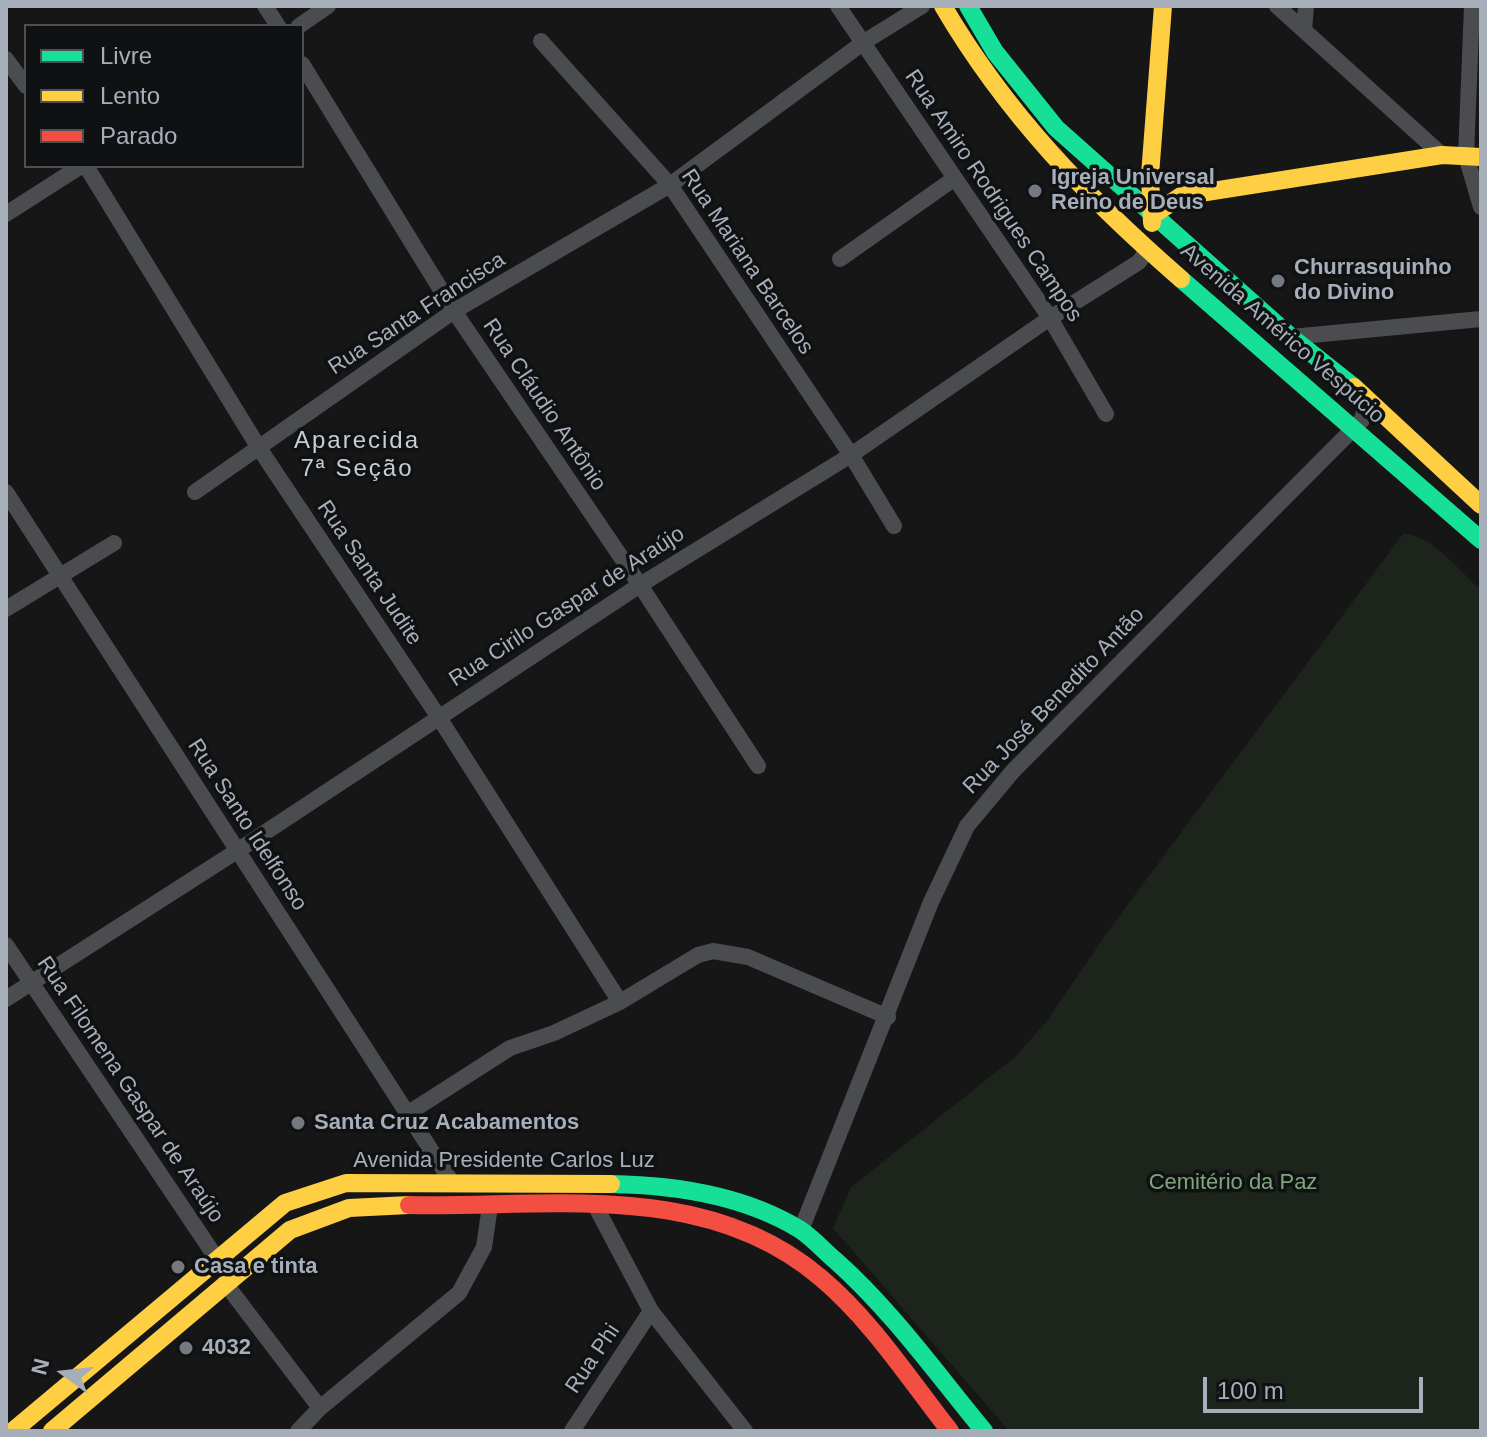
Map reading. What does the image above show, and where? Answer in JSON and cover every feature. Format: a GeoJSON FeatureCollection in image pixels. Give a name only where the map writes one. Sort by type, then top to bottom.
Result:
{"type":"FeatureCollection","features":[{"type":"Feature","properties":{"kind":"main road","name":"Avenida Américo Vespúcio"},"geometry":{"type":"LineString","coordinates":[[943,6],[978,65],[1037,141],[1148,249],[1481,540]]}},
{"type":"Feature","properties":{"kind":"main road","name":"Avenida Américo Vespúcio"},"geometry":{"type":"LineString","coordinates":[[968,6],[995,52],[1056,128],[1291,337],[1363,394],[1481,505]]}},
{"type":"Feature","properties":{"kind":"main road"},"geometry":{"type":"LineString","coordinates":[[1148,249],[1153,215],[1150,175],[1163,6]]}},
{"type":"Feature","properties":{"kind":"main road"},"geometry":{"type":"LineString","coordinates":[[1153,215],[1181,196],[1442,155],[1473,156]]}},
{"type":"Feature","properties":{"kind":"main road","name":"Avenida Presidente Carlos Luz"},"geometry":{"type":"LineString","coordinates":[[13,1431],[285,1203],[326,1187],[346,1183],[451,1181],[663,1185],[717,1196],[769,1214],[801,1230],[868,1290],[984,1431]]}},
{"type":"Feature","properties":{"kind":"main road","name":"Avenida Presidente Carlos Luz"},"geometry":{"type":"LineString","coordinates":[[52,1431],[290,1230],[336,1211],[360,1207],[490,1206],[662,1208],[711,1219],[770,1240],[802,1262],[848,1304],[950,1431]]}},
{"type":"Feature","properties":{"kind":"street"},"geometry":{"type":"LineString","coordinates":[[265,6],[277,24]]}},
{"type":"Feature","properties":{"kind":"street"},"geometry":{"type":"LineString","coordinates":[[302,24],[328,6]]}},
{"type":"Feature","properties":{"kind":"street","name":"Rua Amiro Rodrigues Campos"},"geometry":{"type":"LineString","coordinates":[[838,6],[1050,318],[1106,414]]}},
{"type":"Feature","properties":{"kind":"street","name":"Rua Santa Francisca"},"geometry":{"type":"LineString","coordinates":[[195,492],[454,311],[670,185],[864,42],[922,6]]}},
{"type":"Feature","properties":{"kind":"street"},"geometry":{"type":"LineString","coordinates":[[1277,6],[1442,155]]}},
{"type":"Feature","properties":{"kind":"street"},"geometry":{"type":"LineString","coordinates":[[1304,30],[1306,6]]}},
{"type":"Feature","properties":{"kind":"street"},"geometry":{"type":"LineString","coordinates":[[1472,6],[1473,156],[1481,207]]}},
{"type":"Feature","properties":{"kind":"street","name":"Rua Mariana Barcelos"},"geometry":{"type":"LineString","coordinates":[[541,41],[670,185],[851,455],[894,526]]}},
{"type":"Feature","properties":{"kind":"street"},"geometry":{"type":"LineString","coordinates":[[6,59],[24,83]]}},
{"type":"Feature","properties":{"kind":"street","name":"Rua Cláudio Antônio"},"geometry":{"type":"LineString","coordinates":[[304,67],[454,311],[640,585],[758,766]]}},
{"type":"Feature","properties":{"kind":"street"},"geometry":{"type":"LineString","coordinates":[[6,214],[80,168]]}},
{"type":"Feature","properties":{"kind":"street","name":"Rua Santa Judite"},"geometry":{"type":"LineString","coordinates":[[84,168],[259,448],[438,716],[620,1002]]}},
{"type":"Feature","properties":{"kind":"street"},"geometry":{"type":"LineString","coordinates":[[840,259],[955,178]]}},
{"type":"Feature","properties":{"kind":"street","name":"Rua Cirilo Gaspar de Araújo"},"geometry":{"type":"LineString","coordinates":[[6,999],[640,585],[851,455],[1050,318],[1139,262],[1148,249]]}},
{"type":"Feature","properties":{"kind":"street"},"geometry":{"type":"LineString","coordinates":[[1291,337],[1481,319]]}},
{"type":"Feature","properties":{"kind":"street"},"geometry":{"type":"LineString","coordinates":[[1354,428],[1366,412],[1363,394]]}},
{"type":"Feature","properties":{"kind":"street","name":"Rua José Benedito Antão"},"geometry":{"type":"LineString","coordinates":[[801,1230],[931,902],[967,826],[1013,771],[1354,428]]}},
{"type":"Feature","properties":{"kind":"street","name":"Rua Santo Idelfonso"},"geometry":{"type":"LineString","coordinates":[[6,492],[451,1181]]}},
{"type":"Feature","properties":{"kind":"street"},"geometry":{"type":"LineString","coordinates":[[6,609],[114,543]]}},
{"type":"Feature","properties":{"kind":"street","name":"Rua Filomena Gaspar de Araújo"},"geometry":{"type":"LineString","coordinates":[[6,945],[217,1259]]}},
{"type":"Feature","properties":{"kind":"street"},"geometry":{"type":"LineString","coordinates":[[407,1114],[510,1048],[554,1033],[620,1002],[698,955],[731,952],[888,1017]]}},
{"type":"Feature","properties":{"kind":"street"},"geometry":{"type":"LineString","coordinates":[[298,1431],[320,1408],[459,1293],[484,1247],[490,1206]]}},
{"type":"Feature","properties":{"kind":"street"},"geometry":{"type":"LineString","coordinates":[[596,1207],[651,1311],[745,1431]]}},
{"type":"Feature","properties":{"kind":"street"},"geometry":{"type":"LineString","coordinates":[[225,1283],[320,1408]]}},
{"type":"Feature","properties":{"kind":"street","name":"Rua Phi"},"geometry":{"type":"LineString","coordinates":[[572,1431],[651,1311]]}},
{"type":"Feature","properties":{"kind":"green space","name":"Cemitério da Paz"},"geometry":{"type":"Polygon","coordinates":[[[1403,534],[1435,547],[1481,590],[1481,1431],[1009,1431],[833,1228],[851,1187],[1015,1057],[1046,1022],[1111,927],[1403,534]]]}},
{"type":"Feature","properties":{"kind":"traffic: fast"},"geometry":{"type":"LineString","coordinates":[[968,6],[995,52],[1056,128],[1291,337],[1354,387]]}},
{"type":"Feature","properties":{"kind":"traffic: fast"},"geometry":{"type":"LineString","coordinates":[[1181,279],[1481,540]]}},
{"type":"Feature","properties":{"kind":"traffic: fast"},"geometry":{"type":"LineString","coordinates":[[611,1184],[708,1194],[755,1208],[799,1229],[876,1300],[984,1431]]}},
{"type":"Feature","properties":{"kind":"traffic: slow"},"geometry":{"type":"LineString","coordinates":[[943,6],[994,83],[1050,152],[1113,217],[1181,279]]}},
{"type":"Feature","properties":{"kind":"traffic: slow"},"geometry":{"type":"LineString","coordinates":[[1152,223],[1150,175],[1163,6]]}},
{"type":"Feature","properties":{"kind":"traffic: slow"},"geometry":{"type":"LineString","coordinates":[[1153,215],[1181,196],[1442,155],[1481,157]]}},
{"type":"Feature","properties":{"kind":"traffic: slow"},"geometry":{"type":"LineString","coordinates":[[1354,387],[1481,505]]}},
{"type":"Feature","properties":{"kind":"traffic: slow"},"geometry":{"type":"LineString","coordinates":[[13,1431],[285,1203],[346,1183],[611,1184]]}},
{"type":"Feature","properties":{"kind":"traffic: slow"},"geometry":{"type":"LineString","coordinates":[[52,1431],[290,1230],[349,1208],[409,1205]]}},
{"type":"Feature","properties":{"kind":"traffic: jam"},"geometry":{"type":"LineString","coordinates":[[409,1205],[571,1203],[625,1206],[677,1212],[728,1225],[776,1247],[840,1295],[889,1351],[950,1431]]}},
{"type":"Feature","properties":{"kind":"place","name":"Igreja Universal Reino de Deus"},"geometry":{"type":"Point","coordinates":[1035,191]}},
{"type":"Feature","properties":{"kind":"place","name":"Churrasquinho do Divino"},"geometry":{"type":"Point","coordinates":[1278,281]}},
{"type":"Feature","properties":{"kind":"place","name":"Santa Cruz Acabamentos"},"geometry":{"type":"Point","coordinates":[298,1123]}},
{"type":"Feature","properties":{"kind":"place","name":"Casa e tinta"},"geometry":{"type":"Point","coordinates":[178,1267]}},
{"type":"Feature","properties":{"kind":"place","name":"4032"},"geometry":{"type":"Point","coordinates":[186,1348]}},
{"type":"Feature","properties":{"kind":"district","name":"Aparecida 7ª Seção"},"geometry":{"type":"Point","coordinates":[357,455]}}]}
